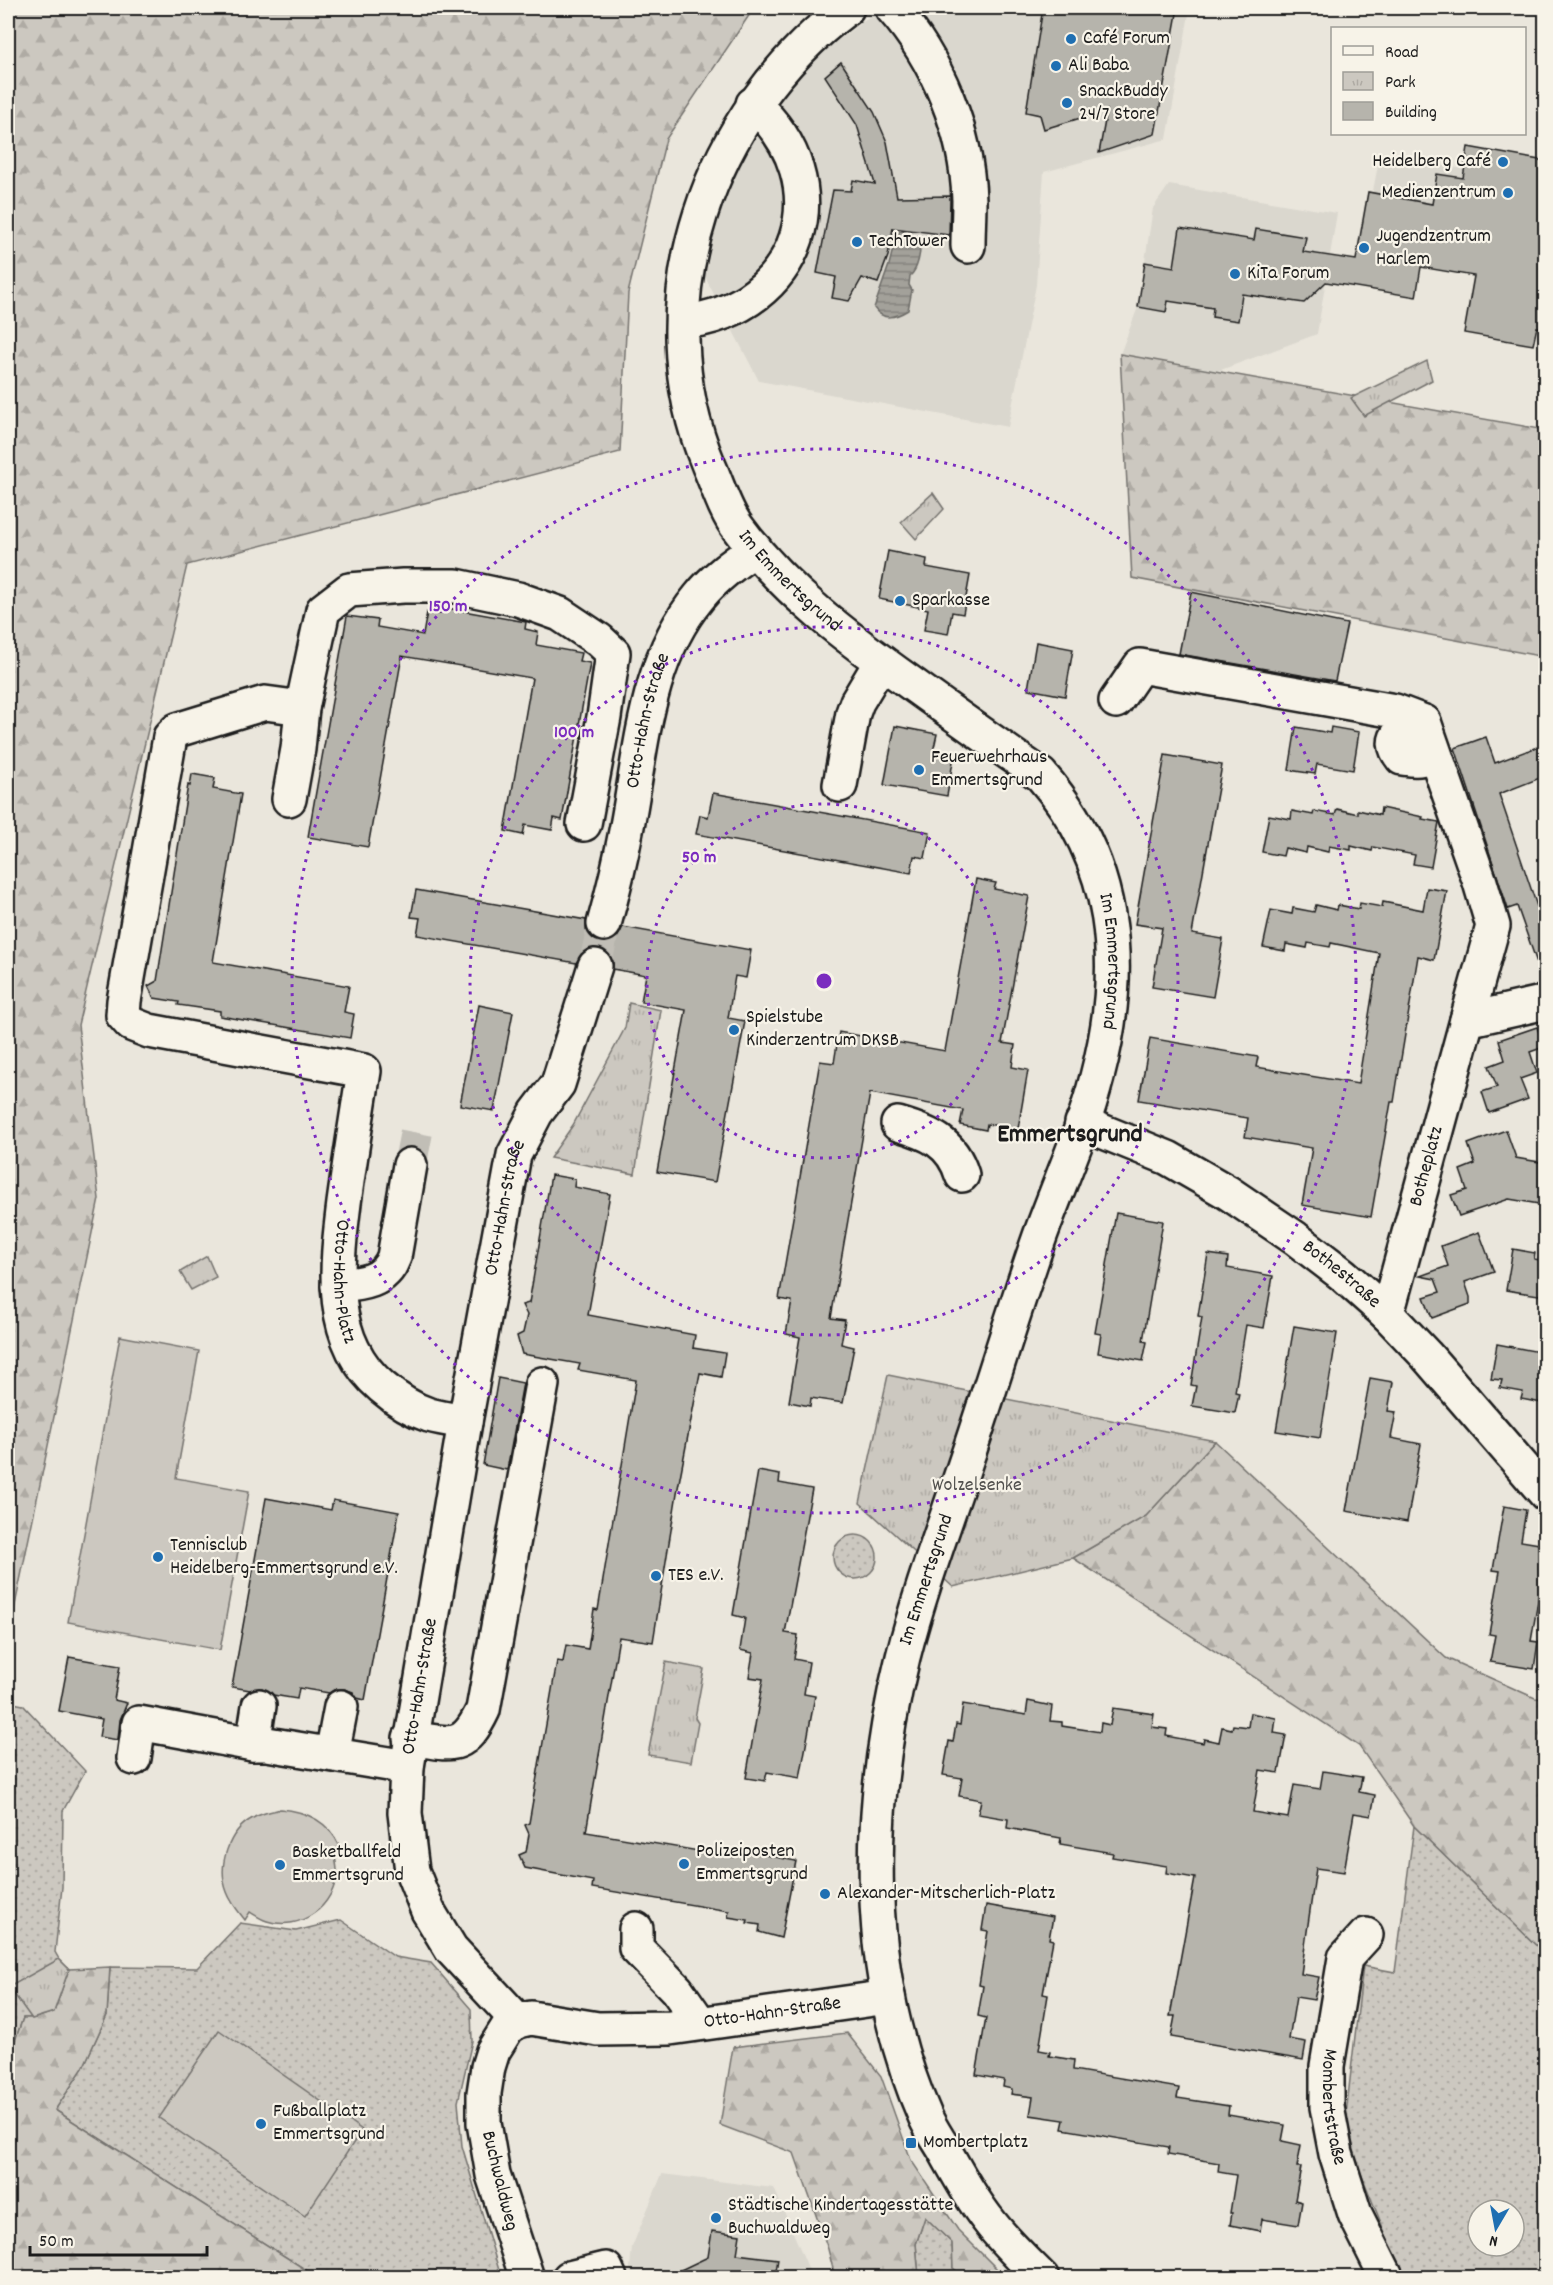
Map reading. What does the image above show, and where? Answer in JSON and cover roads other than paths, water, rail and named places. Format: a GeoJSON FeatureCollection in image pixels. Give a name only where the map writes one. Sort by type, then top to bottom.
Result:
{"type":"FeatureCollection","features":[{"type":"Feature","properties":{"kind":"street","name":"Im Emmertsgrund"},"geometry":{"type":"LineString","coordinates":[[847,8],[829,21],[784,65],[753,104],[716,168],[695,228],[687,273],[682,336],[689,401],[701,446],[745,537],[825,620],[1041,775],[1076,821],[1091,851],[1108,912],[1112,947],[1112,984],[1101,1057],[1082,1123],[1036,1246],[903,1657],[889,1726],[879,1812],[879,1931],[888,1997],[904,2060],[926,2118],[959,2175],[991,2224],[1042,2277]]}},
{"type":"Feature","properties":{"kind":"street"},"geometry":{"type":"LineString","coordinates":[[892,8],[905,23],[931,63],[950,106],[963,152],[969,199],[968,246]]}},
{"type":"Feature","properties":{"kind":"street"},"geometry":{"type":"LineString","coordinates":[[682,336],[748,301],[771,281],[783,266],[792,248],[801,209],[801,189],[797,169],[780,133],[768,117],[753,104]]}},
{"type":"Feature","properties":{"kind":"street","name":"Otto-Hahn-Straße"},"geometry":{"type":"LineString","coordinates":[[604,924],[627,827],[646,712],[667,651],[679,626],[699,597],[725,571],[745,537]]}},
{"type":"Feature","properties":{"kind":"street"},"geometry":{"type":"LineString","coordinates":[[288,799],[298,749],[302,708],[323,610],[349,590],[404,586],[456,586],[518,599],[560,614],[599,640],[613,653],[604,717],[584,824]]}},
{"type":"Feature","properties":{"kind":"street"},"geometry":{"type":"LineString","coordinates":[[840,785],[856,702],[881,662]]}},
{"type":"Feature","properties":{"kind":"street","name":"Botheplatz"},"geometry":{"type":"LineString","coordinates":[[1116,701],[1140,666],[1395,711],[1428,736],[1480,882],[1493,926],[1387,1314]]}},
{"type":"Feature","properties":{"kind":"street","name":"Otto-Hahn-Platz"},"geometry":{"type":"LineString","coordinates":[[302,708],[265,702],[177,730],[170,737],[123,1015],[131,1024],[149,1031],[364,1071],[341,1228],[338,1303],[343,1328],[355,1356],[370,1377],[403,1404],[428,1415],[465,1422]]}},
{"type":"Feature","properties":{"kind":"street","name":"Otto-Hahn-Straße"},"geometry":{"type":"LineString","coordinates":[[595,966],[558,1084],[536,1113],[514,1155],[408,1753],[405,1813],[412,1871],[428,1911],[451,1949],[518,2021],[531,2018],[598,2029],[670,2028],[888,1997]]}},
{"type":"Feature","properties":{"kind":"street"},"geometry":{"type":"LineString","coordinates":[[1467,1020],[1545,1002]]}},
{"type":"Feature","properties":{"kind":"street","name":"Bothestraße"},"geometry":{"type":"LineString","coordinates":[[1082,1123],[1168,1158],[1227,1192],[1295,1238],[1342,1275],[1387,1314],[1426,1355],[1545,1494]]}},
{"type":"Feature","properties":{"kind":"street"},"geometry":{"type":"LineString","coordinates":[[898,1124],[924,1131],[942,1144],[957,1158],[962,1175]]}},
{"type":"Feature","properties":{"kind":"street"},"geometry":{"type":"LineString","coordinates":[[338,1286],[373,1281],[390,1268],[394,1257],[410,1165]]}},
{"type":"Feature","properties":{"kind":"street"},"geometry":{"type":"LineString","coordinates":[[134,1758],[140,1710],[253,1744],[332,1754],[408,1753],[465,1738],[473,1730],[483,1710],[542,1384]]}},
{"type":"Feature","properties":{"kind":"street"},"geometry":{"type":"LineString","coordinates":[[253,1744],[259,1706]]}},
{"type":"Feature","properties":{"kind":"street"},"geometry":{"type":"LineString","coordinates":[[332,1754],[341,1707]]}},
{"type":"Feature","properties":{"kind":"street"},"geometry":{"type":"LineString","coordinates":[[636,1929],[636,1948],[677,1990],[700,2024]]}},
{"type":"Feature","properties":{"kind":"street","name":"Mombertstraße"},"geometry":{"type":"LineString","coordinates":[[1366,1935],[1345,1958],[1327,2066],[1327,2107],[1336,2154],[1355,2214],[1387,2277]]}},
{"type":"Feature","properties":{"kind":"street","name":"Buchwaldweg"},"geometry":{"type":"LineString","coordinates":[[518,2021],[508,2027],[493,2051],[484,2093],[484,2123],[493,2175],[527,2277]]}},
{"type":"Feature","properties":{"kind":"street"},"geometry":{"type":"LineString","coordinates":[[569,2277],[608,2273]]}},
{"type":"Feature","properties":{"kind":"tunnel"},"geometry":{"type":"LineString","coordinates":[[595,966],[604,924]]}},
{"type":"Feature","properties":{"kind":"tunnel"},"geometry":{"type":"LineString","coordinates":[[410,1165],[417,1129]]}},
{"type":"Feature","properties":{"kind":"place","name":"Café Forum"},"geometry":{"type":"Point","coordinates":[1071,39]}},
{"type":"Feature","properties":{"kind":"place","name":"Ali Baba"},"geometry":{"type":"Point","coordinates":[1056,66]}},
{"type":"Feature","properties":{"kind":"place","name":"SnackBuddy 24/7 Store"},"geometry":{"type":"Point","coordinates":[1067,103]}},
{"type":"Feature","properties":{"kind":"place","name":"Heidelberg Café"},"geometry":{"type":"Point","coordinates":[1503,162]}},
{"type":"Feature","properties":{"kind":"place","name":"Medienzentrum"},"geometry":{"type":"Point","coordinates":[1508,193]}},
{"type":"Feature","properties":{"kind":"place","name":"TechTower"},"geometry":{"type":"Point","coordinates":[857,242]}},
{"type":"Feature","properties":{"kind":"place","name":"Jugendzentrum Harlem"},"geometry":{"type":"Point","coordinates":[1364,248]}},
{"type":"Feature","properties":{"kind":"place","name":"KiTa Forum"},"geometry":{"type":"Point","coordinates":[1235,274]}},
{"type":"Feature","properties":{"kind":"place","name":"Sparkasse"},"geometry":{"type":"Point","coordinates":[900,601]}},
{"type":"Feature","properties":{"kind":"place","name":"Feuerwehrhaus Emmertsgrund"},"geometry":{"type":"Point","coordinates":[919,770]}},
{"type":"Feature","properties":{"kind":"place","name":"Spielstube Kinderzentrum DKSB"},"geometry":{"type":"Point","coordinates":[734,1030]}},
{"type":"Feature","properties":{"kind":"place","name":"Tennisclub Heidelberg-Emmertsgrund e.V."},"geometry":{"type":"Point","coordinates":[158,1557]}},
{"type":"Feature","properties":{"kind":"place","name":"TES e.V."},"geometry":{"type":"Point","coordinates":[656,1576]}},
{"type":"Feature","properties":{"kind":"place","name":"Polizeiposten Emmertsgrund"},"geometry":{"type":"Point","coordinates":[684,1864]}},
{"type":"Feature","properties":{"kind":"place","name":"Basketballfeld Emmertsgrund"},"geometry":{"type":"Point","coordinates":[280,1865]}},
{"type":"Feature","properties":{"kind":"place","name":"Alexander-Mitscherlich-Platz"},"geometry":{"type":"Point","coordinates":[825,1894]}},
{"type":"Feature","properties":{"kind":"place","name":"Fußballplatz Emmertsgrund"},"geometry":{"type":"Point","coordinates":[261,2124]}},
{"type":"Feature","properties":{"kind":"place","name":"Mombertplatz"},"geometry":{"type":"Point","coordinates":[911,2143]}},
{"type":"Feature","properties":{"kind":"place","name":"Städtische Kindertagesstätte Buchwaldweg"},"geometry":{"type":"Point","coordinates":[716,2218]}},
{"type":"Feature","properties":{"kind":"district","name":"Emmertsgrund"},"geometry":{"type":"Point","coordinates":[1070,1135]}},
{"type":"Feature","properties":{"kind":"park label","name":"Wolzelsenke"},"geometry":{"type":"Point","coordinates":[977,1486]}}]}
